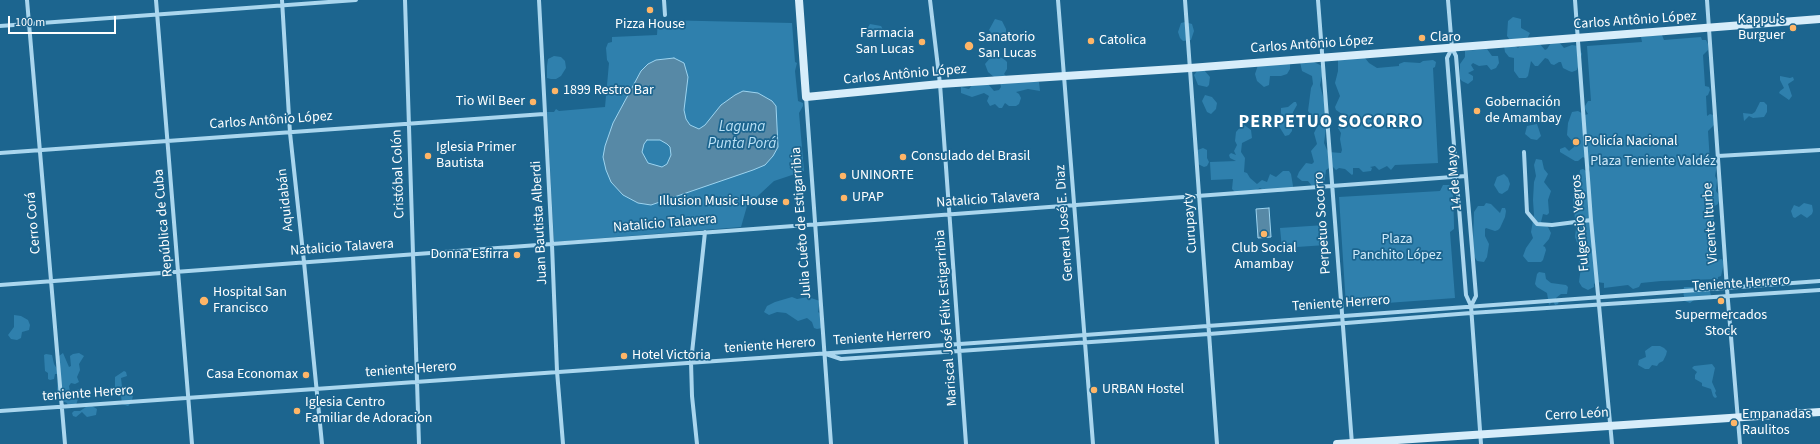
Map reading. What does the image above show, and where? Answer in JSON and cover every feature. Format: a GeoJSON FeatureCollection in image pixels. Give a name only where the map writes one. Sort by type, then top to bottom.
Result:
{"type":"FeatureCollection","features":[{"type":"Feature","properties":{"kind":"street","name":"Cerro Corá"},"geometry":{"type":"LineString","coordinates":[[27,0],[38,151],[64,444]]}},
{"type":"Feature","properties":{"kind":"street","name":"República de Cuba"},"geometry":{"type":"LineString","coordinates":[[156,0],[192,444]]}},
{"type":"Feature","properties":{"kind":"street","name":"Aquidabán"},"geometry":{"type":"LineString","coordinates":[[282,0],[290,133],[322,444]]}},
{"type":"Feature","properties":{"kind":"street"},"geometry":{"type":"LineString","coordinates":[[0,26],[356,0]]}},
{"type":"Feature","properties":{"kind":"street","name":"Cristóbal Colón"},"geometry":{"type":"LineString","coordinates":[[405,0],[419,444]]}},
{"type":"Feature","properties":{"kind":"street","name":"Juan Bautista Alberdi"},"geometry":{"type":"LineString","coordinates":[[538,0],[552,244],[557,371],[563,444]]}},
{"type":"Feature","properties":{"kind":"street"},"geometry":{"type":"LineString","coordinates":[[664,0],[665,15]]}},
{"type":"Feature","properties":{"kind":"street","name":"Julia Cuéto de Estigarribia"},"geometry":{"type":"LineString","coordinates":[[799,0],[831,444]]}},
{"type":"Feature","properties":{"kind":"street","name":"Mariscal José Félix Estigarribia"},"geometry":{"type":"LineString","coordinates":[[930,0],[940,84],[951,214],[966,444]]}},
{"type":"Feature","properties":{"kind":"street","name":"General José E. Diaz"},"geometry":{"type":"LineString","coordinates":[[1058,0],[1093,444]]}},
{"type":"Feature","properties":{"kind":"street","name":"Curupayty"},"geometry":{"type":"LineString","coordinates":[[1185,0],[1217,444]]}},
{"type":"Feature","properties":{"kind":"street","name":"Perpetuo Socorro"},"geometry":{"type":"LineString","coordinates":[[1318,0],[1321,57],[1352,443]]}},
{"type":"Feature","properties":{"kind":"street","name":"14 de Mayo"},"geometry":{"type":"LineString","coordinates":[[1448,0],[1452,48],[1456,56],[1476,296],[1471,306]]}},
{"type":"Feature","properties":{"kind":"street","name":"Fulgencio Yegros"},"geometry":{"type":"LineString","coordinates":[[1575,0],[1591,220],[1612,444]]}},
{"type":"Feature","properties":{"kind":"street","name":"Vicente Iturbe"},"geometry":{"type":"LineString","coordinates":[[1707,0],[1727,288],[1740,444]]}},
{"type":"Feature","properties":{"kind":"street","name":"Carlos Antônio López"},"geometry":{"type":"LineString","coordinates":[[806,96],[940,84],[1190,68],[1820,18]]}},
{"type":"Feature","properties":{"kind":"street","name":"14 de Mayo"},"geometry":{"type":"LineString","coordinates":[[1452,48],[1447,58],[1466,295],[1471,306],[1481,444]]}},
{"type":"Feature","properties":{"kind":"street","name":"Carlos Antônio López"},"geometry":{"type":"LineString","coordinates":[[0,153],[544,114]]}},
{"type":"Feature","properties":{"kind":"street"},"geometry":{"type":"LineString","coordinates":[[1718,156],[1820,150]]}},
{"type":"Feature","properties":{"kind":"street"},"geometry":{"type":"LineString","coordinates":[[1524,152],[1527,212],[1537,224],[1552,225],[1591,220]]}},
{"type":"Feature","properties":{"kind":"street","name":"Natalicio Talavera"},"geometry":{"type":"LineString","coordinates":[[0,285],[1466,176]]}},
{"type":"Feature","properties":{"kind":"street"},"geometry":{"type":"LineString","coordinates":[[697,444],[692,396],[691,362],[705,232]]}},
{"type":"Feature","properties":{"kind":"street","name":"Teniente Herrero"},"geometry":{"type":"LineString","coordinates":[[824,353],[1820,281]]}},
{"type":"Feature","properties":{"kind":"street"},"geometry":{"type":"LineString","coordinates":[[1789,284],[1790,292]]}},
{"type":"Feature","properties":{"kind":"street","name":"Teniente Herrero"},"geometry":{"type":"LineString","coordinates":[[824,353],[841,359],[1018,348],[1471,313],[1820,290]]}},
{"type":"Feature","properties":{"kind":"street"},"geometry":{"type":"LineString","coordinates":[[1663,293],[1663,300]]}},
{"type":"Feature","properties":{"kind":"street"},"geometry":{"type":"LineString","coordinates":[[1534,302],[1535,309]]}},
{"type":"Feature","properties":{"kind":"street","name":"Teniente Herrero"},"geometry":{"type":"LineString","coordinates":[[1407,310],[1407,318]]}},
{"type":"Feature","properties":{"kind":"street","name":"Teniente Herrero"},"geometry":{"type":"LineString","coordinates":[[1277,320],[1277,328]]}},
{"type":"Feature","properties":{"kind":"street"},"geometry":{"type":"LineString","coordinates":[[1149,330],[1149,338]]}},
{"type":"Feature","properties":{"kind":"street"},"geometry":{"type":"LineString","coordinates":[[1017,340],[1018,348]]}},
{"type":"Feature","properties":{"kind":"street","name":"teniente Herero"},"geometry":{"type":"LineString","coordinates":[[0,411],[824,353]]}},
{"type":"Feature","properties":{"kind":"street","name":"Cerro León"},"geometry":{"type":"LineString","coordinates":[[1336,444],[1480,433],[1820,412]]}},
{"type":"Feature","properties":{"kind":"green space"},"geometry":{"type":"Polygon","coordinates":[[[1513,17],[1521,19],[1521,28],[1530,33],[1527,39],[1510,40],[1507,36],[1508,21],[1513,17]]]}},
{"type":"Feature","properties":{"kind":"green space"},"geometry":{"type":"Polygon","coordinates":[[[995,19],[1002,21],[1006,29],[1006,33],[1002,37],[994,36],[989,30],[995,19]]]}},
{"type":"Feature","properties":{"kind":"green space"},"geometry":{"type":"Polygon","coordinates":[[[658,20],[792,23],[795,62],[797,63],[795,71],[798,101],[803,103],[799,113],[804,171],[774,181],[747,206],[741,227],[554,242],[547,112],[554,112],[556,109],[559,111],[605,107],[609,63],[607,60],[606,48],[608,43],[612,42],[612,37],[657,35],[658,20]]]}},
{"type":"Feature","properties":{"kind":"green space"},"geometry":{"type":"Polygon","coordinates":[[[1185,22],[1192,24],[1194,31],[1191,40],[1183,41],[1178,32],[1181,23],[1185,22]]]}},
{"type":"Feature","properties":{"kind":"green space"},"geometry":{"type":"Polygon","coordinates":[[[870,24],[881,26],[885,33],[884,35],[878,33],[877,36],[873,38],[868,36],[867,29],[870,24]]]}},
{"type":"Feature","properties":{"kind":"green space","name":"Plaza Teniente Valdéz"},"geometry":{"type":"Polygon","coordinates":[[[1662,35],[1664,40],[1701,37],[1702,40],[1706,40],[1708,44],[1708,50],[1703,55],[1705,86],[1709,87],[1710,90],[1706,96],[1707,116],[1710,114],[1713,115],[1715,124],[1708,131],[1710,162],[1717,165],[1715,176],[1717,180],[1716,191],[1719,195],[1719,201],[1718,204],[1713,207],[1717,260],[1722,259],[1724,263],[1721,276],[1718,277],[1718,279],[1641,283],[1639,287],[1633,289],[1628,285],[1604,288],[1604,283],[1597,282],[1594,284],[1594,287],[1588,290],[1582,287],[1579,282],[1581,267],[1579,262],[1579,248],[1575,237],[1576,228],[1573,201],[1574,189],[1579,178],[1580,170],[1583,169],[1589,173],[1590,170],[1586,159],[1583,157],[1578,161],[1575,161],[1560,152],[1560,149],[1565,147],[1569,151],[1574,147],[1573,142],[1567,135],[1568,123],[1572,112],[1578,111],[1585,115],[1588,114],[1585,106],[1588,101],[1591,101],[1587,46],[1642,42],[1641,37],[1662,35]]]}},
{"type":"Feature","properties":{"kind":"green space"},"geometry":{"type":"Polygon","coordinates":[[[1552,41],[1558,41],[1564,48],[1572,45],[1578,46],[1582,54],[1577,70],[1572,72],[1569,71],[1563,68],[1561,62],[1554,65],[1545,58],[1538,66],[1535,66],[1531,61],[1528,76],[1526,78],[1519,78],[1514,71],[1514,58],[1509,57],[1505,52],[1504,46],[1513,45],[1518,48],[1525,42],[1539,43],[1545,50],[1552,41]]]}},
{"type":"Feature","properties":{"kind":"green space"},"geometry":{"type":"Polygon","coordinates":[[[1487,49],[1492,56],[1498,56],[1499,63],[1496,68],[1491,70],[1487,65],[1479,66],[1473,63],[1471,65],[1474,70],[1468,73],[1473,76],[1473,80],[1468,84],[1462,81],[1460,79],[1460,64],[1465,57],[1465,51],[1487,49]]]}},
{"type":"Feature","properties":{"kind":"green space"},"geometry":{"type":"Polygon","coordinates":[[[997,55],[1007,62],[1007,69],[1004,74],[1006,76],[1039,82],[1040,91],[1028,89],[1016,92],[1021,98],[1019,104],[1016,106],[1009,106],[1005,103],[1002,108],[999,108],[995,104],[990,106],[987,101],[989,96],[984,93],[972,97],[961,93],[961,87],[969,89],[973,84],[988,84],[994,91],[999,90],[1001,87],[1000,82],[988,72],[985,64],[991,57],[997,55]]]}},
{"type":"Feature","properties":{"kind":"green space"},"geometry":{"type":"Polygon","coordinates":[[[554,56],[561,57],[565,61],[566,68],[561,76],[556,79],[551,79],[547,78],[547,66],[548,59],[554,56]]]}},
{"type":"Feature","properties":{"kind":"green space"},"geometry":{"type":"Polygon","coordinates":[[[1365,58],[1369,63],[1377,68],[1399,66],[1399,64],[1404,62],[1420,63],[1423,61],[1433,60],[1436,62],[1435,67],[1433,68],[1438,163],[1395,165],[1391,170],[1387,166],[1379,170],[1375,166],[1370,167],[1372,168],[1371,171],[1363,172],[1359,168],[1353,168],[1352,175],[1345,169],[1339,168],[1336,170],[1332,166],[1326,170],[1324,185],[1312,186],[1308,181],[1302,181],[1297,177],[1306,163],[1312,164],[1314,162],[1311,151],[1317,144],[1314,133],[1318,125],[1326,128],[1324,143],[1327,150],[1329,152],[1341,153],[1342,150],[1340,139],[1341,133],[1338,125],[1342,123],[1342,114],[1336,110],[1335,107],[1340,96],[1335,83],[1338,71],[1338,59],[1365,58]]]}},
{"type":"Feature","properties":{"kind":"green space"},"geometry":{"type":"Polygon","coordinates":[[[1259,62],[1290,64],[1290,69],[1287,74],[1281,76],[1270,76],[1269,85],[1264,87],[1257,81],[1255,74],[1259,62]]]}},
{"type":"Feature","properties":{"kind":"green space"},"geometry":{"type":"Polygon","coordinates":[[[1300,62],[1314,62],[1322,66],[1320,85],[1327,112],[1320,119],[1314,119],[1308,111],[1311,88],[1313,84],[1312,76],[1302,71],[1300,62]]]}},
{"type":"Feature","properties":{"kind":"green space"},"geometry":{"type":"Polygon","coordinates":[[[1204,70],[1210,77],[1209,85],[1207,87],[1198,85],[1194,75],[1197,71],[1204,70]]]}},
{"type":"Feature","properties":{"kind":"green space"},"geometry":{"type":"Polygon","coordinates":[[[1780,76],[1790,78],[1793,77],[1794,80],[1788,84],[1792,96],[1789,100],[1779,93],[1784,88],[1780,80],[1780,76]]]}},
{"type":"Feature","properties":{"kind":"green space"},"geometry":{"type":"Polygon","coordinates":[[[1205,95],[1212,97],[1217,103],[1216,109],[1211,114],[1207,112],[1202,101],[1205,95]]]}},
{"type":"Feature","properties":{"kind":"green space"},"geometry":{"type":"Polygon","coordinates":[[[1296,102],[1297,105],[1293,112],[1292,131],[1289,135],[1285,136],[1277,123],[1281,117],[1281,108],[1288,107],[1296,102]]]}},
{"type":"Feature","properties":{"kind":"green space"},"geometry":{"type":"Polygon","coordinates":[[[1760,102],[1764,102],[1767,105],[1767,112],[1764,117],[1753,118],[1749,116],[1744,121],[1743,113],[1752,114],[1755,112],[1760,102]]]}},
{"type":"Feature","properties":{"kind":"green space"},"geometry":{"type":"Polygon","coordinates":[[[1243,124],[1251,130],[1252,138],[1242,143],[1241,152],[1245,158],[1244,172],[1247,173],[1257,184],[1262,180],[1267,182],[1270,174],[1276,177],[1283,171],[1289,171],[1293,186],[1292,189],[1283,192],[1268,192],[1260,188],[1249,194],[1242,195],[1236,193],[1232,189],[1233,179],[1211,180],[1210,162],[1236,161],[1230,158],[1229,155],[1231,153],[1236,155],[1234,151],[1237,145],[1235,141],[1236,132],[1243,124]]]}},
{"type":"Feature","properties":{"kind":"green space"},"geometry":{"type":"Polygon","coordinates":[[[1537,124],[1541,136],[1537,140],[1531,139],[1525,134],[1527,126],[1537,124]]]}},
{"type":"Feature","properties":{"kind":"green space"},"geometry":{"type":"Polygon","coordinates":[[[1203,148],[1207,150],[1207,158],[1209,162],[1207,166],[1204,167],[1198,164],[1195,151],[1203,148]]]}},
{"type":"Feature","properties":{"kind":"green space"},"geometry":{"type":"Polygon","coordinates":[[[1536,159],[1542,160],[1544,169],[1548,174],[1544,182],[1551,191],[1548,200],[1549,213],[1547,215],[1543,214],[1541,222],[1548,227],[1551,233],[1549,239],[1543,246],[1546,250],[1543,260],[1541,262],[1528,262],[1523,256],[1526,248],[1533,238],[1531,232],[1534,215],[1533,200],[1534,182],[1536,176],[1534,165],[1536,159]]]}},
{"type":"Feature","properties":{"kind":"green space"},"geometry":{"type":"Polygon","coordinates":[[[1504,174],[1508,178],[1510,184],[1508,190],[1502,194],[1499,193],[1494,185],[1497,177],[1504,174]]]}},
{"type":"Feature","properties":{"kind":"green space","name":"Plaza Panchito López"},"geometry":{"type":"Polygon","coordinates":[[[1443,185],[1449,185],[1453,190],[1454,229],[1450,232],[1455,298],[1346,306],[1339,197],[1440,191],[1443,185]]]}},
{"type":"Feature","properties":{"kind":"green space"},"geometry":{"type":"Polygon","coordinates":[[[1486,203],[1491,204],[1500,213],[1502,208],[1505,208],[1506,211],[1505,217],[1498,230],[1495,231],[1485,229],[1485,236],[1489,244],[1487,257],[1484,262],[1477,261],[1474,256],[1474,212],[1478,206],[1484,206],[1486,203]]]}},
{"type":"Feature","properties":{"kind":"green space"},"geometry":{"type":"Polygon","coordinates":[[[1804,203],[1812,205],[1812,214],[1807,218],[1801,214],[1795,218],[1793,217],[1791,211],[1794,205],[1799,207],[1804,203]]]}},
{"type":"Feature","properties":{"kind":"green space"},"geometry":{"type":"Polygon","coordinates":[[[1325,225],[1326,245],[1282,248],[1280,228],[1325,225]]]}},
{"type":"Feature","properties":{"kind":"green space"},"geometry":{"type":"Polygon","coordinates":[[[1539,272],[1545,273],[1546,279],[1551,283],[1566,285],[1568,287],[1567,294],[1561,294],[1556,298],[1556,301],[1559,301],[1558,304],[1555,305],[1553,301],[1549,305],[1547,293],[1535,284],[1537,274],[1539,272]]]}},
{"type":"Feature","properties":{"kind":"green space"},"geometry":{"type":"Polygon","coordinates":[[[1704,284],[1709,289],[1711,295],[1709,299],[1694,300],[1690,303],[1685,301],[1683,292],[1684,287],[1696,287],[1704,284]]]}},
{"type":"Feature","properties":{"kind":"green space"},"geometry":{"type":"Polygon","coordinates":[[[792,297],[797,299],[808,297],[820,301],[818,312],[824,317],[822,328],[814,328],[812,322],[807,318],[798,321],[786,313],[777,312],[769,315],[764,312],[767,306],[792,297]]]}},
{"type":"Feature","properties":{"kind":"green space"},"geometry":{"type":"Polygon","coordinates":[[[14,315],[21,316],[28,320],[30,325],[29,330],[22,332],[21,338],[17,340],[11,339],[8,335],[14,327],[14,315]]]}},
{"type":"Feature","properties":{"kind":"green space"},"geometry":{"type":"Polygon","coordinates":[[[1652,346],[1660,346],[1664,348],[1667,351],[1666,355],[1663,361],[1657,366],[1652,365],[1649,369],[1645,369],[1638,365],[1639,360],[1646,357],[1645,351],[1652,346]]]}},
{"type":"Feature","properties":{"kind":"green space"},"geometry":{"type":"Polygon","coordinates":[[[63,353],[69,367],[71,366],[70,356],[79,353],[84,356],[79,364],[80,370],[77,377],[79,382],[75,384],[71,383],[69,386],[70,392],[79,389],[79,396],[76,405],[68,406],[67,403],[60,400],[57,391],[58,374],[55,374],[54,379],[50,380],[48,379],[48,373],[45,371],[44,355],[52,355],[57,369],[59,356],[63,353]]]}},
{"type":"Feature","properties":{"kind":"green space"},"geometry":{"type":"Polygon","coordinates":[[[1712,364],[1715,368],[1712,382],[1716,391],[1715,393],[1717,397],[1715,398],[1711,389],[1702,386],[1702,383],[1695,379],[1697,372],[1692,368],[1694,366],[1712,364]]]}},
{"type":"Feature","properties":{"kind":"green space"},"geometry":{"type":"Polygon","coordinates":[[[124,371],[126,372],[127,376],[121,378],[122,387],[124,391],[133,396],[131,403],[128,406],[122,404],[121,396],[116,393],[115,386],[115,377],[124,371]]]}},
{"type":"Feature","properties":{"kind":"green space"},"geometry":{"type":"Polygon","coordinates":[[[92,406],[97,409],[96,415],[87,417],[82,412],[76,417],[73,416],[72,413],[74,411],[80,411],[86,407],[92,406]]]}},
{"type":"Feature","properties":{"kind":"water","name":"Laguna Punta Porá"},"geometry":{"type":"Polygon","coordinates":[[[674,58],[684,63],[688,77],[684,110],[686,119],[690,125],[699,129],[705,125],[721,105],[743,91],[758,93],[772,101],[776,106],[778,147],[773,156],[765,165],[651,205],[638,203],[623,195],[611,182],[606,170],[603,157],[605,146],[613,123],[641,71],[648,64],[656,60],[674,58]],[[647,140],[644,144],[642,152],[648,163],[662,167],[667,164],[671,155],[670,147],[660,140],[647,140]]]}},
{"type":"Feature","properties":{"kind":"water"},"geometry":{"type":"Polygon","coordinates":[[[1269,208],[1271,237],[1258,238],[1256,209],[1269,208]]]}},
{"type":"Feature","properties":{"kind":"place","name":"Pizza House"},"geometry":{"type":"Point","coordinates":[650,10]}},
{"type":"Feature","properties":{"kind":"place","name":"Kappu's Burguer"},"geometry":{"type":"Point","coordinates":[1793,28]}},
{"type":"Feature","properties":{"kind":"place","name":"Claro"},"geometry":{"type":"Point","coordinates":[1422,38]}},
{"type":"Feature","properties":{"kind":"place","name":"Catolica"},"geometry":{"type":"Point","coordinates":[1091,41]}},
{"type":"Feature","properties":{"kind":"place","name":"Farmacia San Lucas"},"geometry":{"type":"Point","coordinates":[922,42]}},
{"type":"Feature","properties":{"kind":"place","name":"Sanatorio San Lucas"},"geometry":{"type":"Point","coordinates":[969,46]}},
{"type":"Feature","properties":{"kind":"place","name":"1899 Restro Bar"},"geometry":{"type":"Point","coordinates":[555,91]}},
{"type":"Feature","properties":{"kind":"place","name":"Tio Wil Beer"},"geometry":{"type":"Point","coordinates":[533,102]}},
{"type":"Feature","properties":{"kind":"place","name":"Gobernación de Amambay"},"geometry":{"type":"Point","coordinates":[1477,111]}},
{"type":"Feature","properties":{"kind":"place","name":"Policía Nacional"},"geometry":{"type":"Point","coordinates":[1576,142]}},
{"type":"Feature","properties":{"kind":"place","name":"Iglesia Primer Bautista"},"geometry":{"type":"Point","coordinates":[428,156]}},
{"type":"Feature","properties":{"kind":"place","name":"Consulado del Brasil"},"geometry":{"type":"Point","coordinates":[903,157]}},
{"type":"Feature","properties":{"kind":"place","name":"UNINORTE"},"geometry":{"type":"Point","coordinates":[843,176]}},
{"type":"Feature","properties":{"kind":"place","name":"UPAP"},"geometry":{"type":"Point","coordinates":[844,198]}},
{"type":"Feature","properties":{"kind":"place","name":"Illusion Music House"},"geometry":{"type":"Point","coordinates":[786,202]}},
{"type":"Feature","properties":{"kind":"place","name":"Club Social Amambay"},"geometry":{"type":"Point","coordinates":[1264,234]}},
{"type":"Feature","properties":{"kind":"place","name":"Donna Esfirra"},"geometry":{"type":"Point","coordinates":[517,255]}},
{"type":"Feature","properties":{"kind":"place","name":"Hospital San Francisco"},"geometry":{"type":"Point","coordinates":[204,301]}},
{"type":"Feature","properties":{"kind":"place","name":"Supermercados Stock"},"geometry":{"type":"Point","coordinates":[1721,301]}},
{"type":"Feature","properties":{"kind":"place","name":"Hotel Victoria"},"geometry":{"type":"Point","coordinates":[624,356]}},
{"type":"Feature","properties":{"kind":"place","name":"Casa Economax"},"geometry":{"type":"Point","coordinates":[306,375]}},
{"type":"Feature","properties":{"kind":"place","name":"URBAN Hostel"},"geometry":{"type":"Point","coordinates":[1094,390]}},
{"type":"Feature","properties":{"kind":"place","name":"Iglesia Centro Familiar de Adoracion"},"geometry":{"type":"Point","coordinates":[297,411]}},
{"type":"Feature","properties":{"kind":"place","name":"Empanadas Raulitos"},"geometry":{"type":"Point","coordinates":[1734,423]}},
{"type":"Feature","properties":{"kind":"district","name":"PERPETUO SOCORRO"},"geometry":{"type":"Point","coordinates":[1331,123]}}]}
